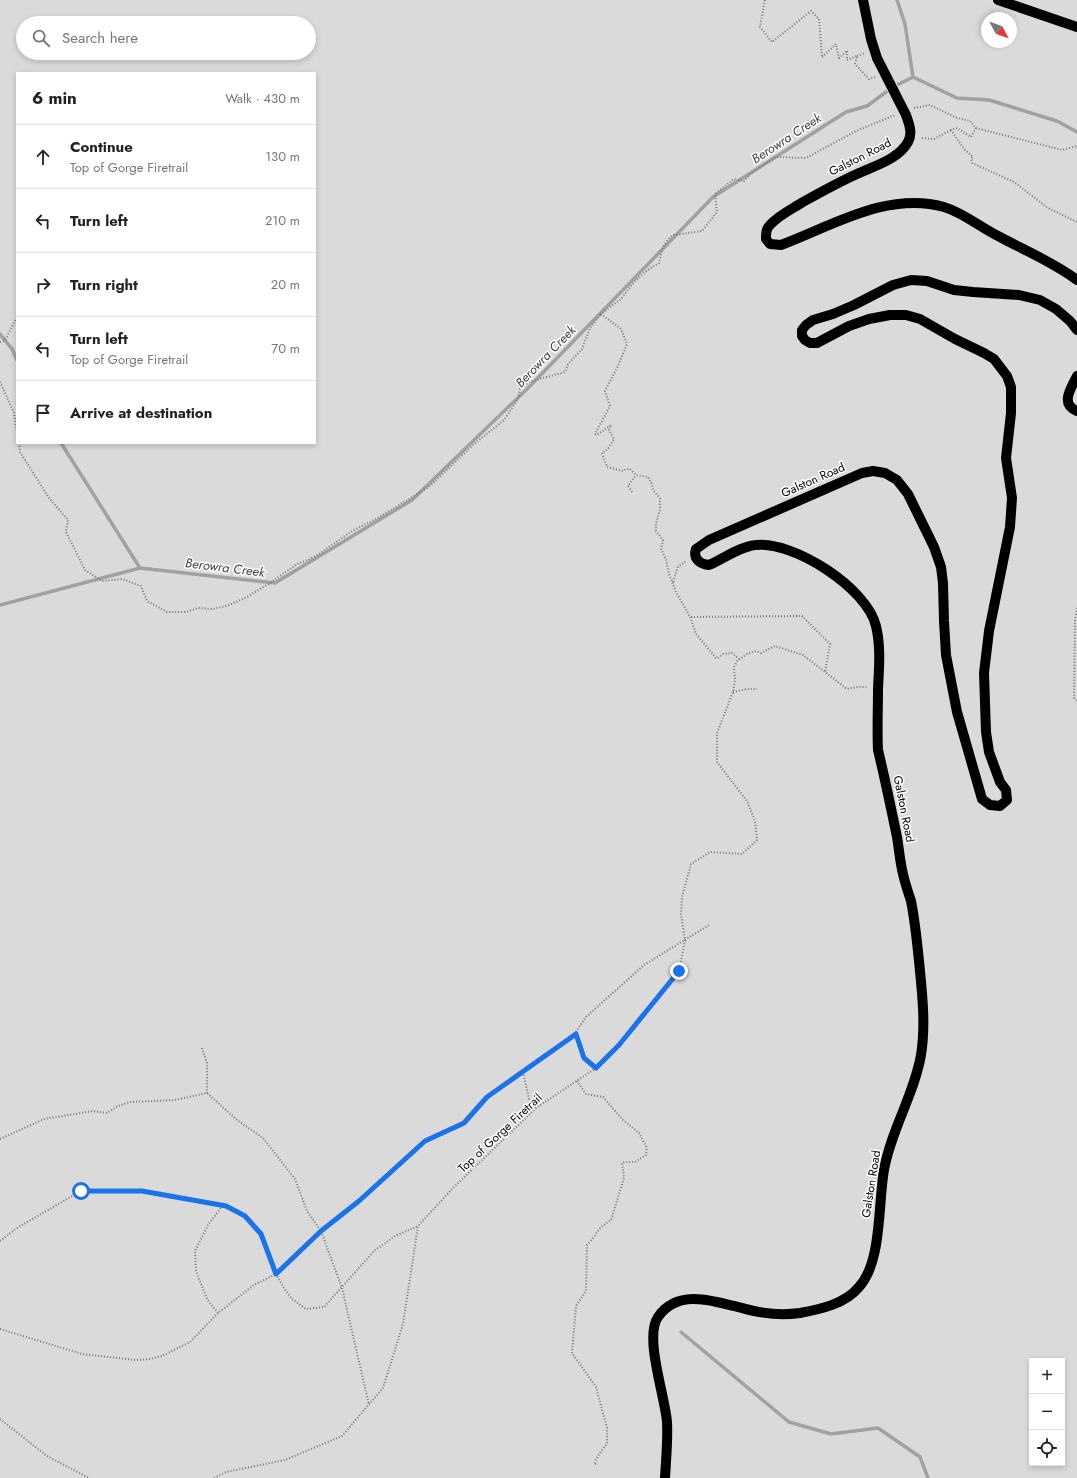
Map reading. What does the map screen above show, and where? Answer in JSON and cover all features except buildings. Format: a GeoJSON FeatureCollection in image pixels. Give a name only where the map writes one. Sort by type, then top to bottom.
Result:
{"type":"FeatureCollection","features":[{"type":"Feature","properties":{"kind":"main road"},"geometry":{"type":"LineString","coordinates":[[863,0],[871,39],[877,58],[905,112],[910,129],[910,136]]}},
{"type":"Feature","properties":{"kind":"main road"},"geometry":{"type":"LineString","coordinates":[[998,0],[1077,27]]}},
{"type":"Feature","properties":{"kind":"main road","name":"Galston Road"},"geometry":{"type":"LineString","coordinates":[[910,136],[908,143],[900,152],[890,159],[830,187],[780,217],[770,225],[766,231],[766,239],[770,244],[780,245],[868,210],[903,203],[924,203],[945,207],[965,217],[998,237],[1057,266],[1077,280]]}},
{"type":"Feature","properties":{"kind":"main road","name":"Galston Road"},"geometry":{"type":"LineString","coordinates":[[665,1478],[667,1423],[653,1333],[654,1323],[659,1315],[668,1306],[692,1299],[711,1300],[754,1311],[777,1314],[797,1313],[826,1307],[846,1298],[858,1289],[865,1280],[875,1253],[885,1167],[891,1143],[914,1080],[921,1056],[923,1030],[922,990],[916,930],[878,750],[877,724],[880,665],[876,624],[870,609],[858,594],[835,575],[789,550],[769,544],[754,544],[709,565],[703,564],[697,560],[694,554],[696,549],[709,540],[862,473],[873,471],[885,473],[897,480],[908,494],[934,547],[941,567],[946,655],[957,712],[982,798],[990,805],[1000,806],[1006,800],[1006,790],[1000,782],[989,752],[986,732],[984,673],[990,631],[1010,527],[1012,498],[1006,458],[1012,413],[1011,387],[1007,376],[994,359],[920,319],[906,315],[890,315],[869,319],[849,326],[817,343],[810,343],[805,340],[802,336],[802,330],[813,320],[847,308],[893,285],[911,280],[927,281],[960,290],[1019,295],[1040,300],[1056,309],[1070,321],[1077,330]]}},
{"type":"Feature","properties":{"kind":"main road"},"geometry":{"type":"LineString","coordinates":[[1077,376],[1067,395],[1069,405],[1072,409],[1077,411]]}},
{"type":"Feature","properties":{"kind":"path"},"geometry":{"type":"LineString","coordinates":[[765,0],[760,27],[772,42],[811,10],[819,19],[822,57],[836,44],[839,58],[847,51],[847,60],[857,56],[855,64],[869,79]]}},
{"type":"Feature","properties":{"kind":"path"},"geometry":{"type":"LineString","coordinates":[[19,444],[20,452],[49,498],[68,520],[66,532],[86,570],[102,581],[122,579],[141,586],[147,601],[167,612],[186,612],[198,608],[213,609],[229,605],[247,597],[297,564],[319,554],[352,531],[376,519],[429,487],[473,445],[504,420],[518,399],[520,389],[529,382],[564,372],[568,364],[582,349],[590,328],[601,314],[621,299],[634,282],[649,269],[659,263],[662,250],[670,237],[674,235],[702,231],[717,212],[715,194],[734,179],[744,181],[751,173],[776,157],[806,158],[856,131],[905,112],[930,105],[957,118],[970,121],[976,128],[1062,150],[1077,146]]}},
{"type":"Feature","properties":{"kind":"path"},"geometry":{"type":"LineString","coordinates":[[910,136],[934,139],[957,128],[971,137],[976,128]]}},
{"type":"Feature","properties":{"kind":"path"},"geometry":{"type":"LineString","coordinates":[[951,130],[964,150],[973,157],[971,159],[972,163],[1014,182],[1048,208],[1077,222]]}},
{"type":"Feature","properties":{"kind":"path"},"geometry":{"type":"LineString","coordinates":[[601,314],[621,329],[627,344],[605,391],[610,406],[595,434],[597,435],[611,425],[609,430],[614,439],[608,449],[602,453],[607,467],[623,471],[630,469],[636,475],[648,477],[652,484],[653,490],[660,498],[660,510],[656,524],[656,531],[663,540],[661,549],[666,559],[669,574],[676,592],[690,617],[696,634],[717,658],[724,654],[732,653],[739,659]]}},
{"type":"Feature","properties":{"kind":"path"},"geometry":{"type":"LineString","coordinates":[[0,342],[4,340],[16,320]]}},
{"type":"Feature","properties":{"kind":"path"},"geometry":{"type":"LineString","coordinates":[[0,382],[14,413],[16,426]]}},
{"type":"Feature","properties":{"kind":"path"},"geometry":{"type":"LineString","coordinates":[[632,492],[628,486],[636,475]]}},
{"type":"Feature","properties":{"kind":"path"},"geometry":{"type":"LineString","coordinates":[[673,583],[678,567],[694,554]]}},
{"type":"Feature","properties":{"kind":"path"},"geometry":{"type":"LineString","coordinates":[[1077,608],[1075,621],[1074,690],[1074,698],[1077,701]]}},
{"type":"Feature","properties":{"kind":"path"},"geometry":{"type":"LineString","coordinates":[[690,617],[802,616],[830,644],[825,672]]}},
{"type":"Feature","properties":{"kind":"path"},"geometry":{"type":"LineString","coordinates":[[684,940],[682,897],[691,864],[710,852],[742,854],[757,840],[755,821],[747,801],[717,762],[717,733],[733,692],[735,680],[734,666],[737,661],[748,654],[756,651],[762,653],[775,646],[803,655],[847,689],[858,687],[878,687]]}},
{"type":"Feature","properties":{"kind":"path"},"geometry":{"type":"LineString","coordinates":[[733,692],[747,689],[757,689]]}},
{"type":"Feature","properties":{"kind":"path"},"geometry":{"type":"LineString","coordinates":[[0,1329],[82,1354],[136,1360],[162,1356],[190,1342],[218,1313],[254,1285],[276,1274],[321,1231],[359,1201],[425,1141],[464,1123],[487,1097],[576,1034],[586,1017],[644,965],[709,925]]}},
{"type":"Feature","properties":{"kind":"path","name":"Top of Gorge Firetrail"},"geometry":{"type":"LineString","coordinates":[[0,1241],[17,1228],[81,1191],[142,1191],[223,1205],[245,1216],[261,1234],[276,1274],[292,1299],[306,1309],[324,1307],[374,1251],[396,1236],[418,1226],[453,1188],[536,1108],[596,1068],[619,1045],[679,971],[684,940]]}},
{"type":"Feature","properties":{"kind":"path"},"geometry":{"type":"LineString","coordinates":[[576,1034],[584,1058],[596,1068]]}},
{"type":"Feature","properties":{"kind":"path"},"geometry":{"type":"LineString","coordinates":[[202,1048],[207,1063],[207,1093],[237,1120],[263,1138],[280,1158],[295,1179],[307,1211],[321,1231],[342,1288],[369,1405]]}},
{"type":"Feature","properties":{"kind":"path"},"geometry":{"type":"LineString","coordinates":[[523,1072],[529,1099],[536,1108]]}},
{"type":"Feature","properties":{"kind":"path"},"geometry":{"type":"LineString","coordinates":[[577,1081],[586,1094],[603,1098],[623,1120],[639,1133],[647,1148],[646,1155],[635,1162],[622,1163],[624,1178],[612,1220],[601,1228],[587,1245],[586,1291],[576,1306],[572,1353],[596,1387],[606,1428],[607,1444],[601,1450],[594,1464],[598,1464]]}},
{"type":"Feature","properties":{"kind":"path"},"geometry":{"type":"LineString","coordinates":[[0,1139],[44,1118],[93,1111],[107,1113],[118,1106],[130,1102],[175,1100],[207,1093]]}},
{"type":"Feature","properties":{"kind":"path"},"geometry":{"type":"LineString","coordinates":[[218,1313],[207,1298],[196,1271],[195,1251],[208,1225],[223,1205]]}},
{"type":"Feature","properties":{"kind":"path"},"geometry":{"type":"LineString","coordinates":[[214,1478],[226,1472],[285,1460],[342,1436],[383,1388],[403,1324],[418,1226]]}},
{"type":"Feature","properties":{"kind":"path"},"geometry":{"type":"LineString","coordinates":[[0,1419],[47,1456],[88,1478]]}},
{"type":"Feature","properties":{"kind":"shaded area"},"geometry":{"type":"Polygon","coordinates":[[[0,0],[1077,0],[1077,1478],[0,1478],[0,0]]]}},
{"type":"Feature","properties":{"kind":"waterway"},"geometry":{"type":"LineString","coordinates":[[897,0],[905,24],[913,77]]}},
{"type":"Feature","properties":{"kind":"waterway","name":"Berowra Creek"},"geometry":{"type":"LineString","coordinates":[[913,77],[957,98],[989,100],[1057,121],[1077,132]]}},
{"type":"Feature","properties":{"kind":"waterway","name":"Berowra Creek"},"geometry":{"type":"LineString","coordinates":[[62,444],[140,568],[275,583],[412,500],[528,388],[713,197],[846,112],[867,106],[893,87],[913,77]]}},
{"type":"Feature","properties":{"kind":"waterway","name":"Berowra Creek"},"geometry":{"type":"LineString","coordinates":[[0,334],[12,349],[16,358]]}},
{"type":"Feature","properties":{"kind":"waterway"},"geometry":{"type":"LineString","coordinates":[[0,605],[140,568]]}},
{"type":"Feature","properties":{"kind":"waterway"},"geometry":{"type":"LineString","coordinates":[[681,1332],[789,1422],[831,1434],[878,1428],[920,1457],[928,1478]]}},
{"type":"Feature","properties":{"kind":"route"},"geometry":{"type":"LineString","coordinates":[[81,1191],[142,1191],[226,1206],[245,1216],[261,1234],[276,1274],[321,1231],[359,1201],[425,1141],[464,1123],[487,1097],[576,1034],[584,1058],[596,1068],[619,1045],[679,971]]}}]}
